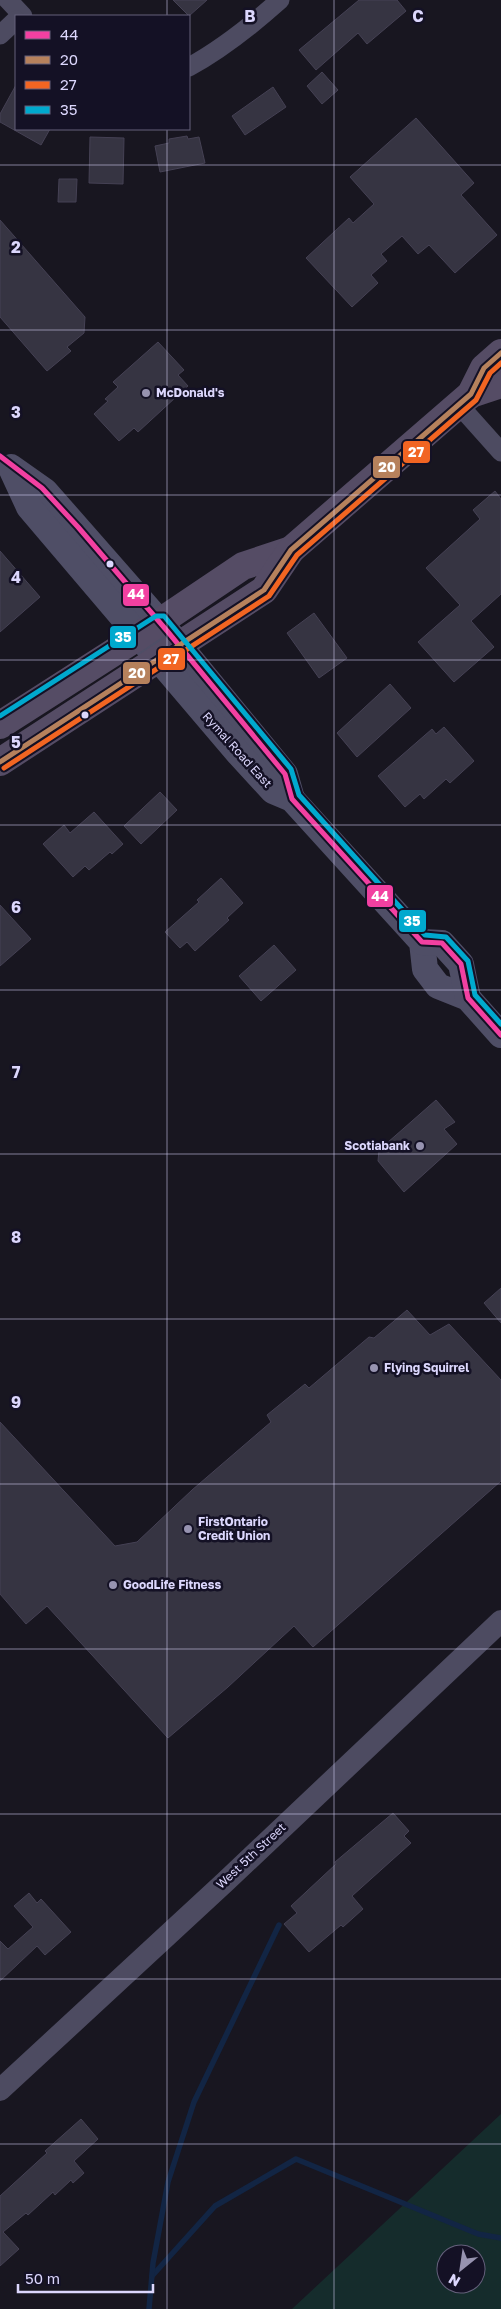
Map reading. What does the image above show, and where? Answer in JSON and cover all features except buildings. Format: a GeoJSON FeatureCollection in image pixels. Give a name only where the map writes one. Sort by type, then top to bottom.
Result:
{"type":"FeatureCollection","features":[{"type":"Feature","properties":{"kind":"main road"},"geometry":{"type":"LineString","coordinates":[[0,762],[264,590],[291,550],[465,399],[484,368],[501,353]]}},
{"type":"Feature","properties":{"kind":"main road"},"geometry":{"type":"LineString","coordinates":[[465,399],[501,384]]}},
{"type":"Feature","properties":{"kind":"main road","name":"Rymal Road East"},"geometry":{"type":"LineString","coordinates":[[5,462],[46,491],[273,791],[292,799],[422,942],[425,969],[438,986],[468,998],[501,1035]]}},
{"type":"Feature","properties":{"kind":"main road"},"geometry":{"type":"LineString","coordinates":[[0,725],[150,629],[243,566],[291,550]]}},
{"type":"Feature","properties":{"kind":"street"},"geometry":{"type":"LineString","coordinates":[[8,0],[19,15]]}},
{"type":"Feature","properties":{"kind":"street"},"geometry":{"type":"LineString","coordinates":[[190,66],[207,57],[257,21],[280,0]]}},
{"type":"Feature","properties":{"kind":"street"},"geometry":{"type":"LineString","coordinates":[[0,35],[15,22]]}},
{"type":"Feature","properties":{"kind":"street"},"geometry":{"type":"LineString","coordinates":[[465,399],[501,452]]}},
{"type":"Feature","properties":{"kind":"street","name":"West 5th Street"},"geometry":{"type":"LineString","coordinates":[[0,2090],[225,1882],[501,1621]]}},
{"type":"Feature","properties":{"kind":"green space"},"geometry":{"type":"Polygon","coordinates":[[[501,2114],[501,2309],[292,2309],[501,2114]]]}},
{"type":"Feature","properties":{"kind":"waterway"},"geometry":{"type":"LineString","coordinates":[[149,2309],[153,2263],[168,2182],[194,2102],[279,1925]]}},
{"type":"Feature","properties":{"kind":"waterway"},"geometry":{"type":"LineString","coordinates":[[152,2276],[215,2206],[296,2159],[478,2234],[501,2238]]}},
{"type":"Feature","properties":{"kind":"transit line","name":"20"},"geometry":{"type":"LineString","coordinates":[[0,762],[264,590],[291,550],[471,394],[484,368],[501,353]]}},
{"type":"Feature","properties":{"kind":"transit line","name":"27"},"geometry":{"type":"LineString","coordinates":[[4,768],[269,596],[297,555],[476,400],[490,373],[501,363]]}},
{"type":"Feature","properties":{"kind":"transit line","name":"44"},"geometry":{"type":"LineString","coordinates":[[0,456],[42,488],[168,632],[285,774],[292,799],[422,942],[442,943],[461,964],[468,998],[501,1035]]}},
{"type":"Feature","properties":{"kind":"transit line","name":"35"},"geometry":{"type":"LineString","coordinates":[[0,716],[156,616],[164,616],[291,769],[299,795],[425,935],[446,937],[468,961],[475,995],[501,1024]]}},
{"type":"Feature","properties":{"kind":"place","name":"McDonald's"},"geometry":{"type":"Point","coordinates":[146,393]}},
{"type":"Feature","properties":{"kind":"place","name":"Scotiabank"},"geometry":{"type":"Point","coordinates":[420,1146]}},
{"type":"Feature","properties":{"kind":"place","name":"Flying Squirrel"},"geometry":{"type":"Point","coordinates":[374,1368]}},
{"type":"Feature","properties":{"kind":"place","name":"FirstOntario Credit Union"},"geometry":{"type":"Point","coordinates":[188,1529]}},
{"type":"Feature","properties":{"kind":"place","name":"GoodLife Fitness"},"geometry":{"type":"Point","coordinates":[113,1585]}}]}
